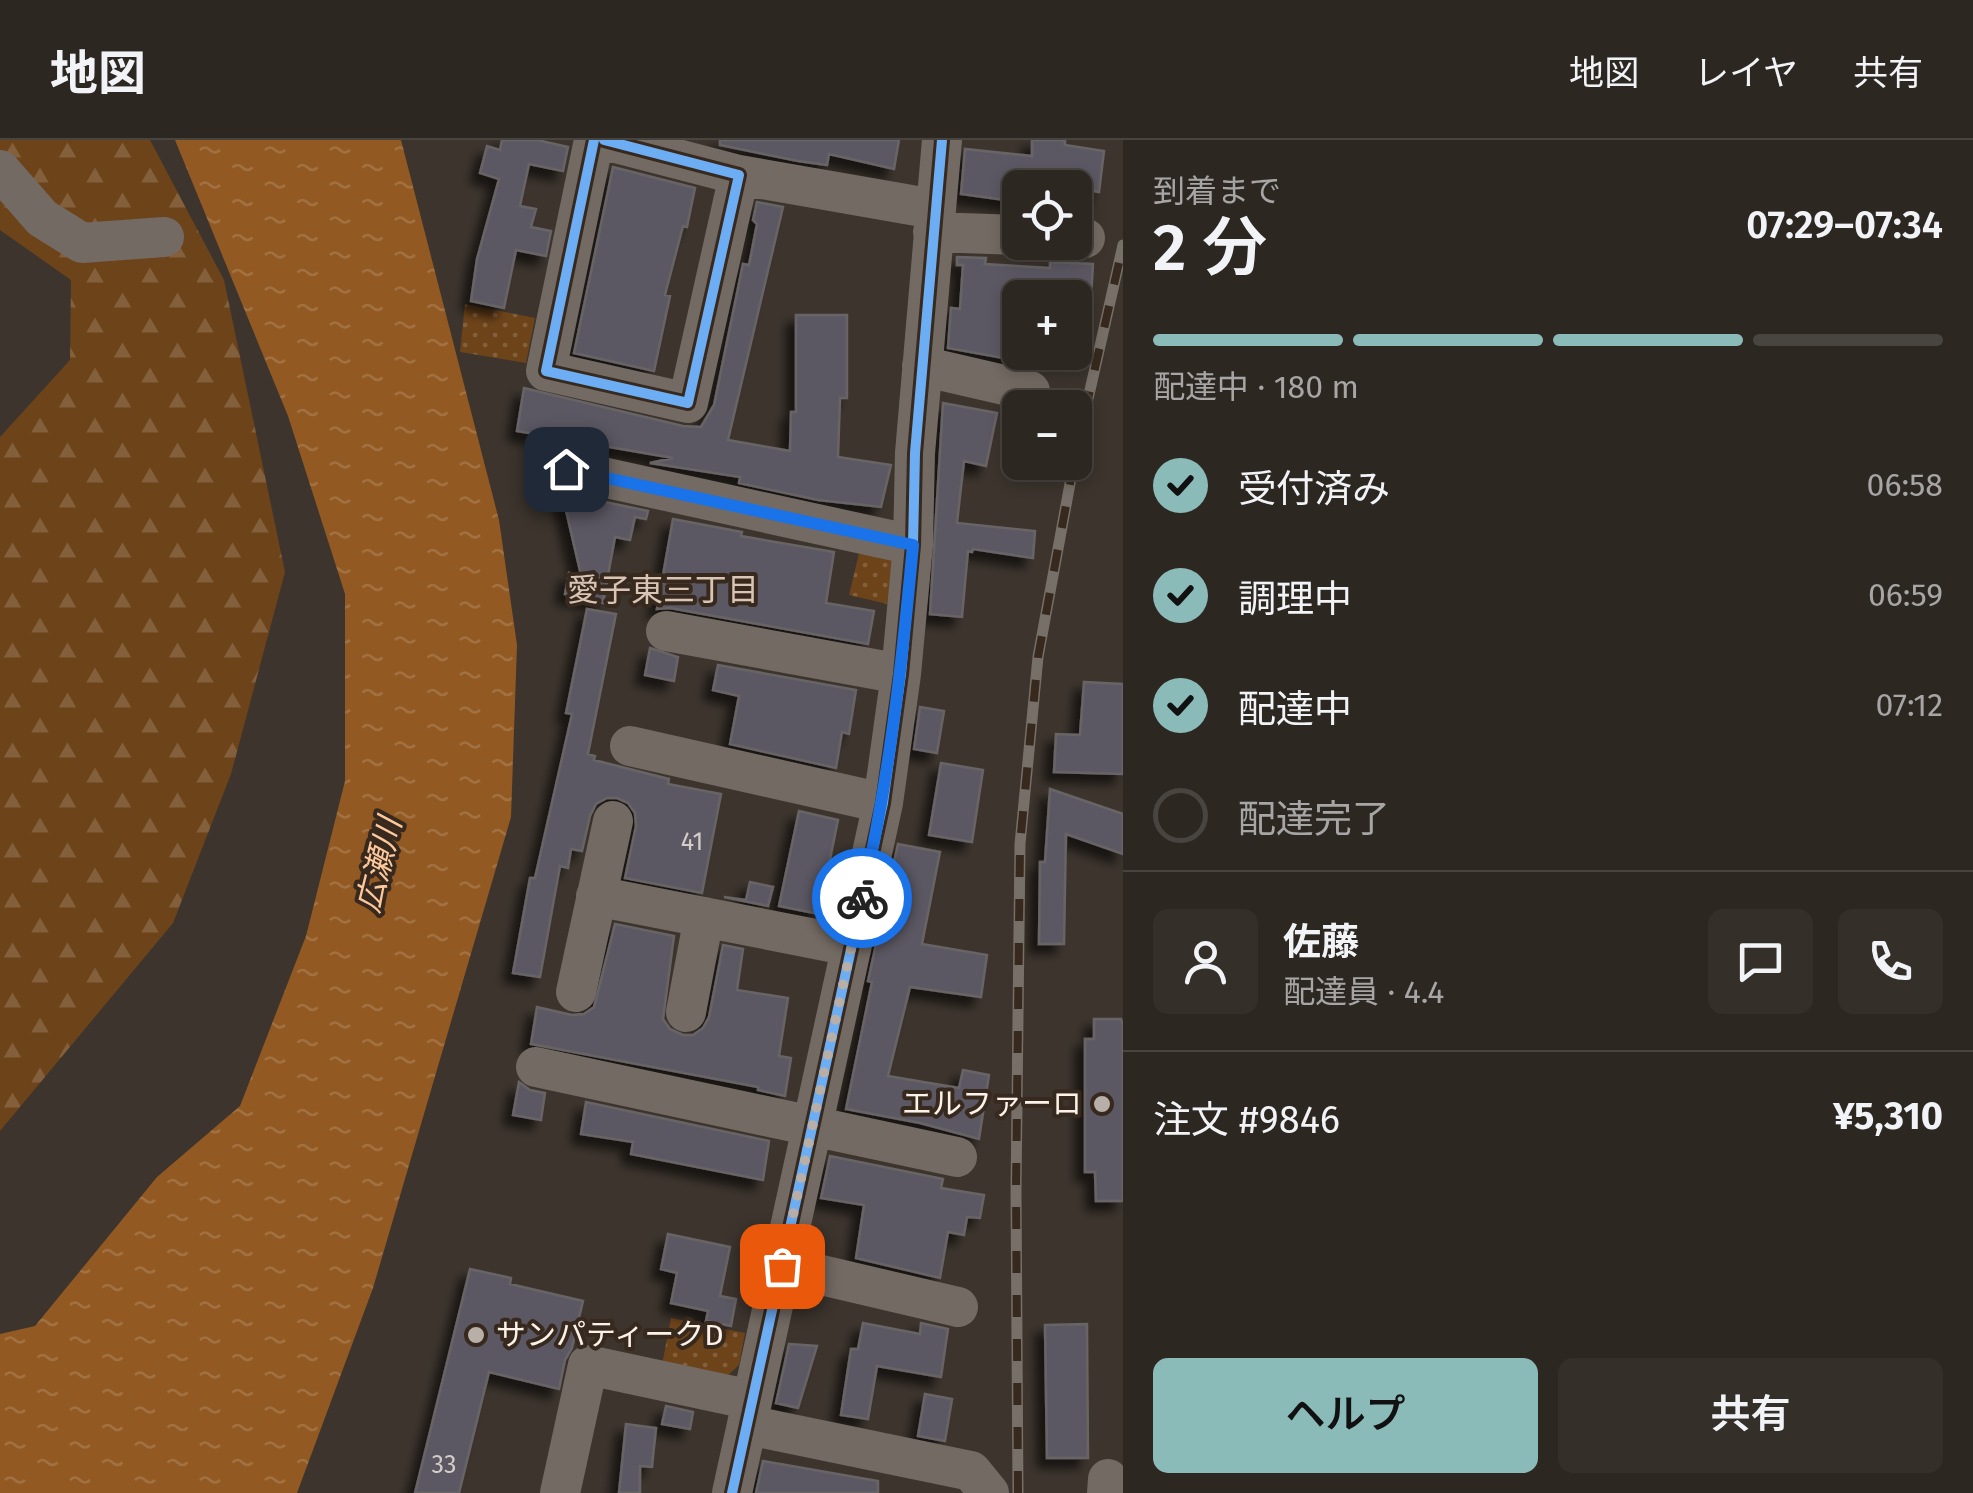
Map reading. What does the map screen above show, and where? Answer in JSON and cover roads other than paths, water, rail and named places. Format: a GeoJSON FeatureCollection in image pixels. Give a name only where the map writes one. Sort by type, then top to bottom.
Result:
{"type":"FeatureCollection","features":[{"type":"Feature","properties":{"kind":"street"},"geometry":{"type":"LineString","coordinates":[[594,140],[546,371],[688,403],[739,175]]}},
{"type":"Feature","properties":{"kind":"street"},"geometry":{"type":"LineString","coordinates":[[604,140],[739,175],[1002,232]]}},
{"type":"Feature","properties":{"kind":"street"},"geometry":{"type":"LineString","coordinates":[[732,1493],[883,804],[902,674],[913,545],[915,454],[942,140]]}},
{"type":"Feature","properties":{"kind":"street"},"geometry":{"type":"LineString","coordinates":[[0,170],[42,218],[82,243],[164,238]]}},
{"type":"Feature","properties":{"kind":"street"},"geometry":{"type":"LineString","coordinates":[[922,366],[1022,390]]}},
{"type":"Feature","properties":{"kind":"street"},"geometry":{"type":"LineString","coordinates":[[566,469],[913,545]]}},
{"type":"Feature","properties":{"kind":"street"},"geometry":{"type":"LineString","coordinates":[[666,631],[902,674]]}},
{"type":"Feature","properties":{"kind":"street"},"geometry":{"type":"LineString","coordinates":[[630,746],[883,804]]}},
{"type":"Feature","properties":{"kind":"street"},"geometry":{"type":"LineString","coordinates":[[576,992],[613,822]]}},
{"type":"Feature","properties":{"kind":"street"},"geometry":{"type":"LineString","coordinates":[[596,896],[851,946]]}},
{"type":"Feature","properties":{"kind":"street"},"geometry":{"type":"LineString","coordinates":[[686,1012],[704,918]]}},
{"type":"Feature","properties":{"kind":"street"},"geometry":{"type":"LineString","coordinates":[[536,1067],[957,1156]]}},
{"type":"Feature","properties":{"kind":"street"},"geometry":{"type":"LineString","coordinates":[[782,1266],[958,1307]]}},
{"type":"Feature","properties":{"kind":"street"},"geometry":{"type":"LineString","coordinates":[[560,1493],[588,1365],[971,1471],[989,1493]]}},
{"type":"Feature","properties":{"kind":"water","name":"広瀬川"},"geometry":{"type":"Polygon","coordinates":[[[175,140],[401,140],[499,520],[517,645],[511,817],[373,1288],[297,1493],[0,1493],[0,1334],[35,1326],[157,1177],[240,1106],[306,936],[345,781],[345,594],[288,416],[175,140]]]}},
{"type":"Feature","properties":{"kind":"railway"},"geometry":{"type":"LineString","coordinates":[[1090,390],[1123,245]]}},
{"type":"Feature","properties":{"kind":"railway"},"geometry":{"type":"LineString","coordinates":[[1018,1493],[1020,844],[1038,657],[1071,480]]}},
{"type":"Feature","properties":{"kind":"place","name":"エルファーロ"},"geometry":{"type":"Point","coordinates":[1102,1104]}},
{"type":"Feature","properties":{"kind":"place","name":"サンパティークD"},"geometry":{"type":"Point","coordinates":[476,1335]}},
{"type":"Feature","properties":{"kind":"district","name":"愛子東三丁目"},"geometry":{"type":"Point","coordinates":[663,590]}}]}
